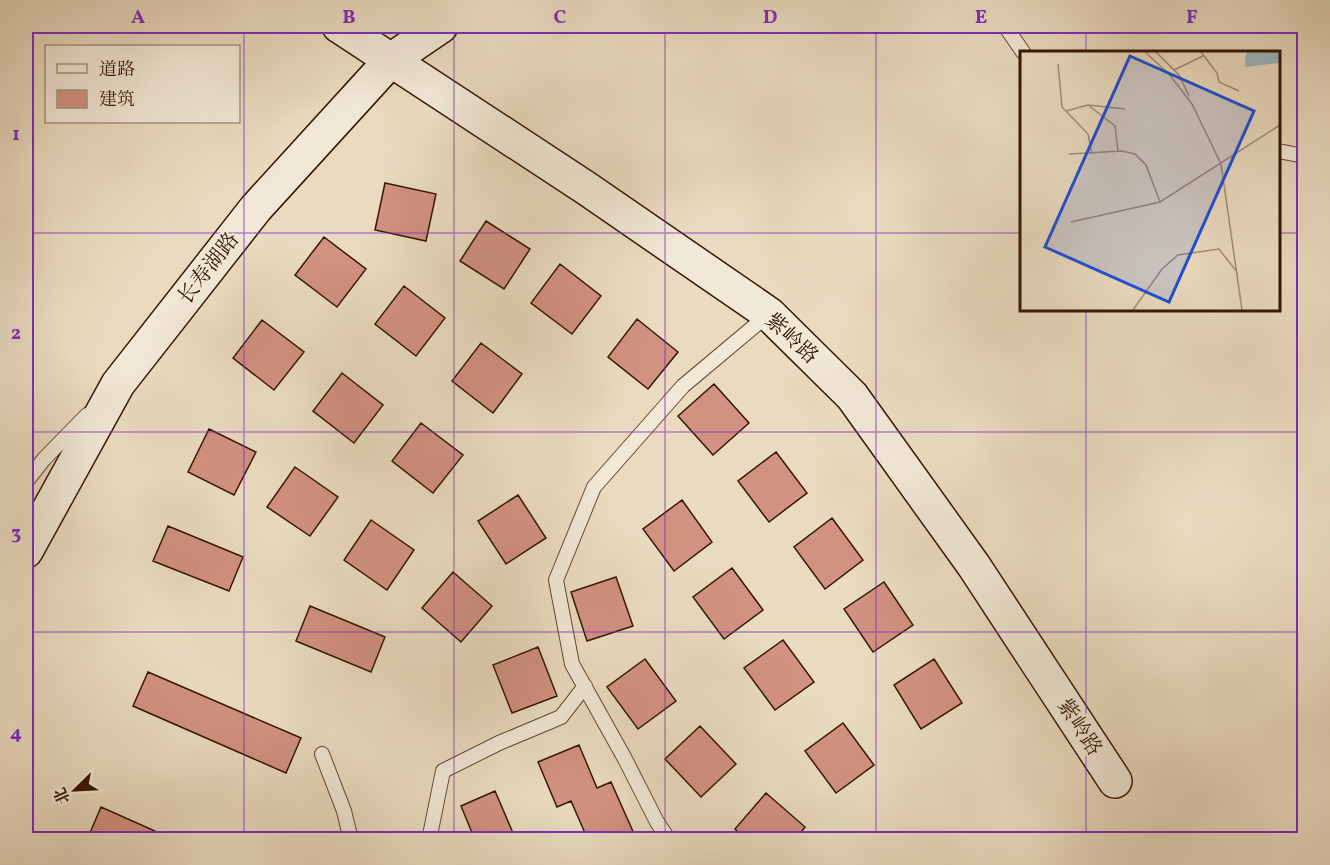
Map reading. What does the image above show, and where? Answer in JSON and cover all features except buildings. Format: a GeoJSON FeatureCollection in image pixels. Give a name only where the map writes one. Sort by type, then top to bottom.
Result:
{"type":"FeatureCollection","features":[{"type":"Feature","properties":{"kind":"street","name":"紫岭路"},"geometry":{"type":"LineString","coordinates":[[339,26],[586,188],[769,314],[852,396],[974,567],[1115,781]]}},
{"type":"Feature","properties":{"kind":"street","name":"长寿湖路"},"geometry":{"type":"LineString","coordinates":[[26,551],[118,384],[256,208],[391,60],[441,26]]}},
{"type":"Feature","properties":{"kind":"lane"},"geometry":{"type":"LineString","coordinates":[[1005,26],[1022,51]]}},
{"type":"Feature","properties":{"kind":"lane"},"geometry":{"type":"LineString","coordinates":[[1279,151],[1305,156]]}},
{"type":"Feature","properties":{"kind":"lane"},"geometry":{"type":"LineString","coordinates":[[664,838],[626,759],[572,664],[556,580],[594,487],[682,386],[769,314]]}},
{"type":"Feature","properties":{"kind":"lane"},"geometry":{"type":"LineString","coordinates":[[26,482],[44,459],[118,384]]}},
{"type":"Feature","properties":{"kind":"lane"},"geometry":{"type":"LineString","coordinates":[[429,840],[443,771],[499,743],[561,717],[585,686]]}},
{"type":"Feature","properties":{"kind":"lane"},"geometry":{"type":"LineString","coordinates":[[322,754],[344,811],[351,840]]}}]}
